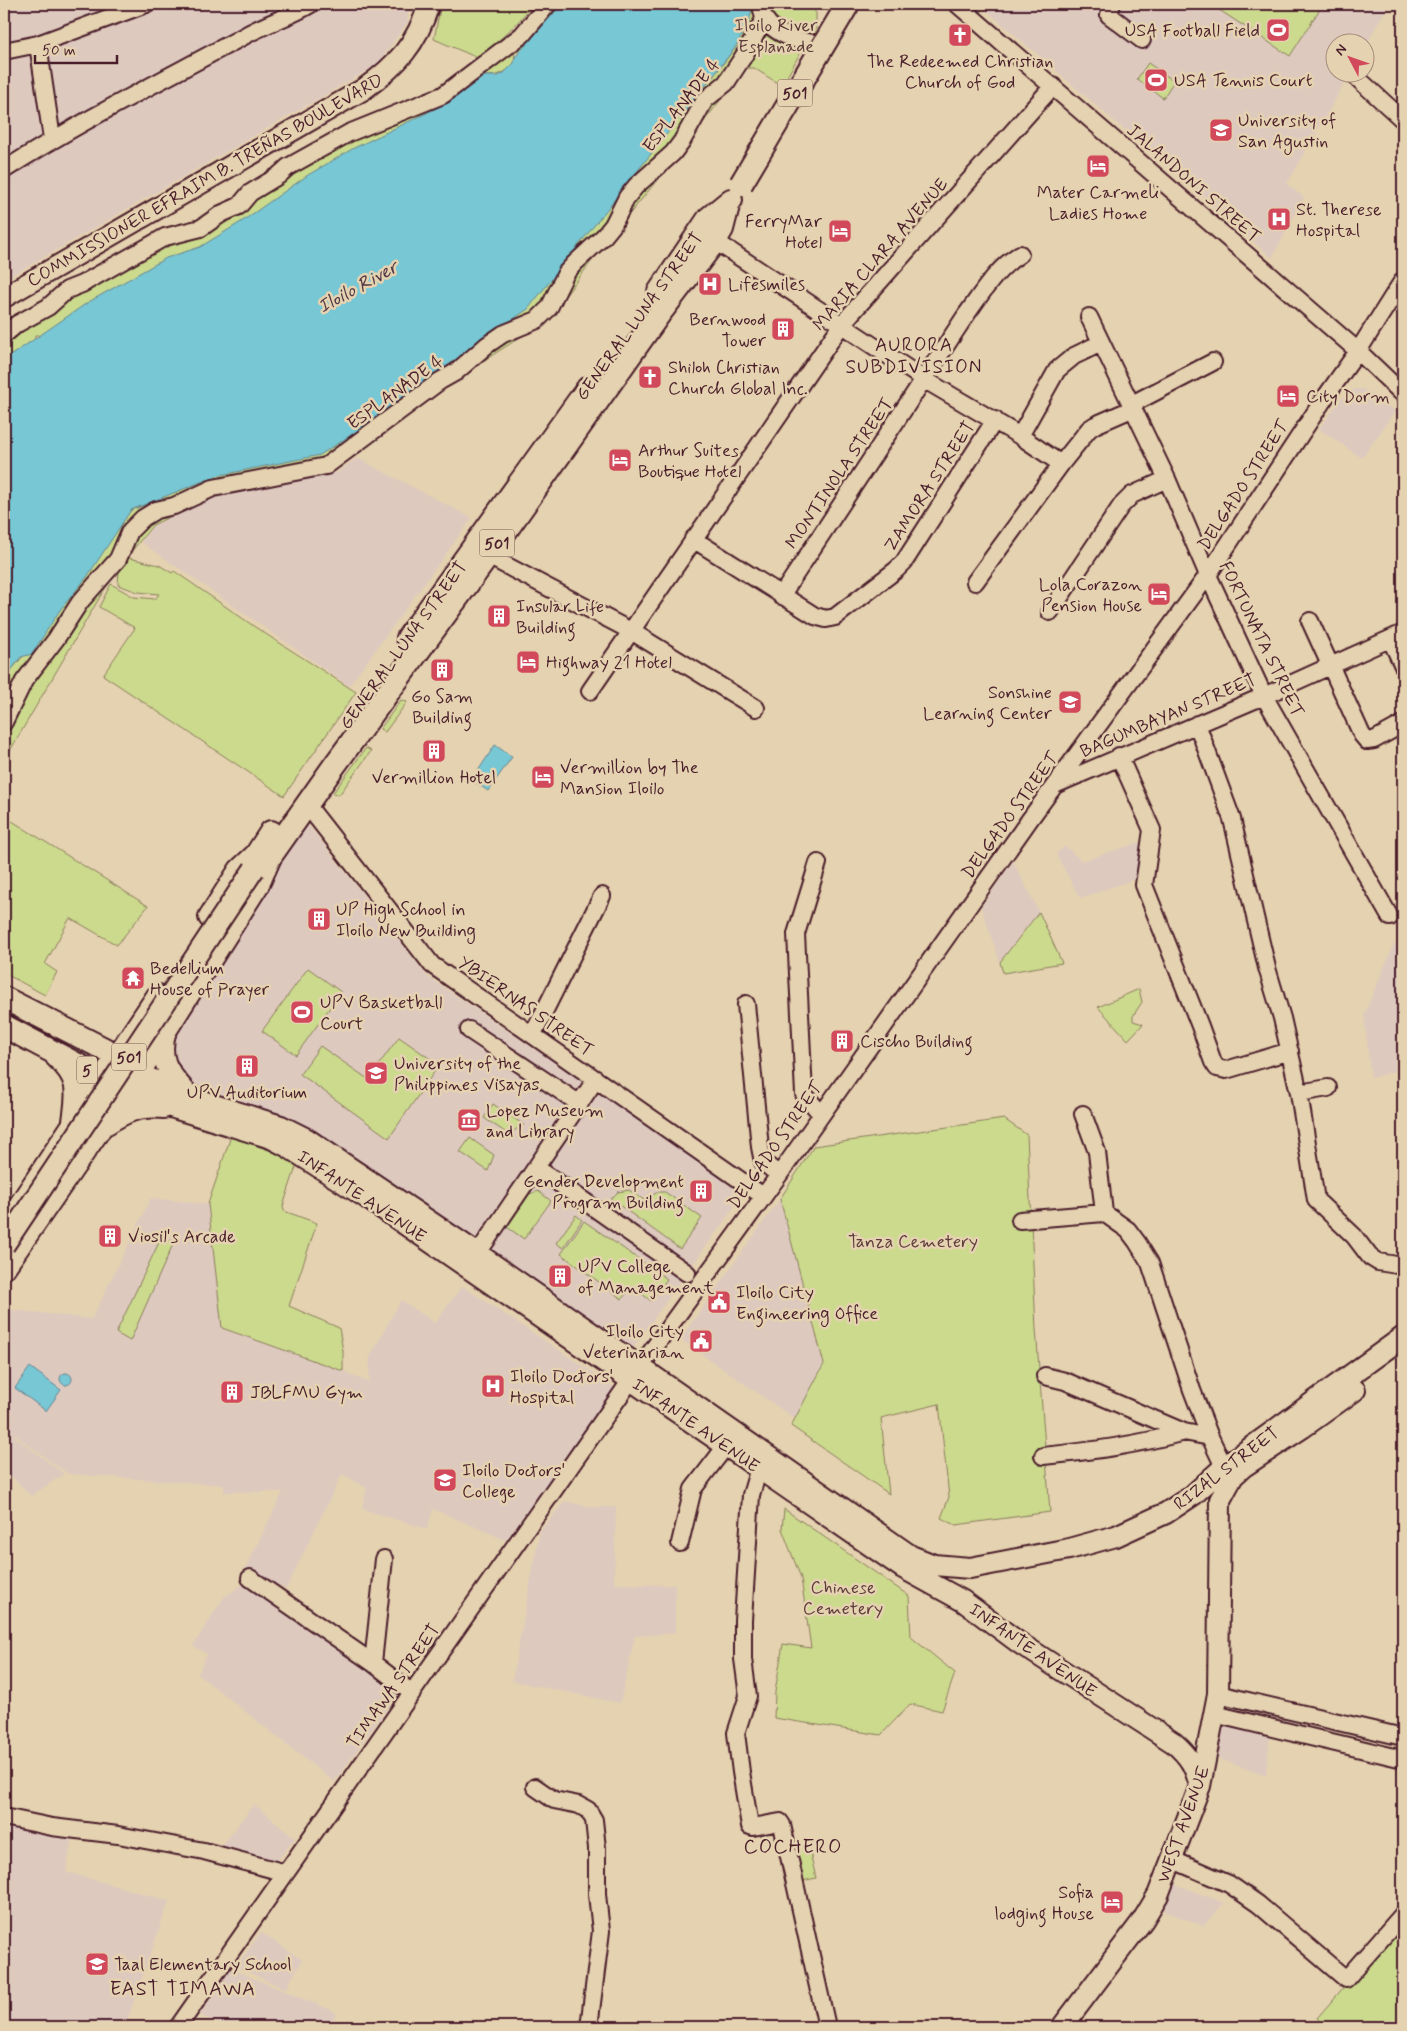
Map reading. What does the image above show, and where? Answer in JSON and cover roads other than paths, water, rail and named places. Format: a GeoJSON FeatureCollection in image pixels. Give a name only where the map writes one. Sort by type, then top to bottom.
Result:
{"type":"FeatureCollection","features":[{"type":"Feature","properties":{"kind":"highway","name":"GENERAL LUNA STREET"},"geometry":{"type":"LineString","coordinates":[[127,1091],[258,884],[260,860],[313,770],[660,313],[715,229],[729,202],[850,5]]}},
{"type":"Feature","properties":{"kind":"highway","name":"GENERAL LUNA STREET"},"geometry":{"type":"LineString","coordinates":[[102,1078],[240,870],[260,860],[307,805],[488,556],[506,516]]}},
{"type":"Feature","properties":{"kind":"highway","name":"5"},"geometry":{"type":"LineString","coordinates":[[4,998],[142,1068]]}},
{"type":"Feature","properties":{"kind":"highway"},"geometry":{"type":"LineString","coordinates":[[59,1025],[88,1032],[109,1033],[127,1027],[146,1014]]}},
{"type":"Feature","properties":{"kind":"highway","name":"5"},"geometry":{"type":"LineString","coordinates":[[4,1026],[127,1091]]}},
{"type":"Feature","properties":{"kind":"highway"},"geometry":{"type":"LineString","coordinates":[[47,1048],[61,1061],[75,1079],[77,1097],[74,1121]]}},
{"type":"Feature","properties":{"kind":"main road","name":"COMMISSIONER EFRAIM B. TREÑAS BOULEVARD"},"geometry":{"type":"LineString","coordinates":[[4,297],[364,89],[388,72],[408,49],[423,22],[429,4]]}},
{"type":"Feature","properties":{"kind":"main road","name":"GENERAL LUNA STREET"},"geometry":{"type":"LineString","coordinates":[[715,229],[813,43],[850,5]]}},
{"type":"Feature","properties":{"kind":"main road","name":"GENERAL LUNA STREET"},"geometry":{"type":"LineString","coordinates":[[715,229],[786,128],[850,5]]}},
{"type":"Feature","properties":{"kind":"main road","name":"501"},"geometry":{"type":"LineString","coordinates":[[4,1245],[260,860]]}},
{"type":"Feature","properties":{"kind":"main road"},"geometry":{"type":"LineString","coordinates":[[101,1128],[136,1109],[183,1102],[165,1066],[162,1048],[166,1028]]}},
{"type":"Feature","properties":{"kind":"main road","name":"INFANTE AVENUE"},"geometry":{"type":"LineString","coordinates":[[142,1068],[146,1077],[183,1102],[288,1147],[584,1338],[911,1556]]}},
{"type":"Feature","properties":{"kind":"main road"},"geometry":{"type":"LineString","coordinates":[[4,1228],[102,1078]]}},
{"type":"Feature","properties":{"kind":"main road"},"geometry":{"type":"LineString","coordinates":[[4,1269],[127,1091]]}},
{"type":"Feature","properties":{"kind":"main road","name":"INFANTE AVENUE"},"geometry":{"type":"LineString","coordinates":[[127,1091],[183,1102],[281,1126],[307,1139],[478,1254],[584,1338]]}},
{"type":"Feature","properties":{"kind":"main road","name":"RIZAL STREET"},"geometry":{"type":"LineString","coordinates":[[911,1556],[934,1565],[970,1568],[1069,1550],[1116,1536],[1166,1513],[1194,1495],[1224,1467],[1403,1338]]}},
{"type":"Feature","properties":{"kind":"main road","name":"RIZAL STREET"},"geometry":{"type":"LineString","coordinates":[[1220,1500],[1233,1476],[1243,1467],[1302,1428],[1403,1355]]}},
{"type":"Feature","properties":{"kind":"main road","name":"INFANTE AVENUE"},"geometry":{"type":"LineString","coordinates":[[636,1373],[726,1446],[903,1568],[963,1601],[1018,1642],[1174,1743],[1187,1755],[1195,1768],[1200,1786]]}},
{"type":"Feature","properties":{"kind":"main road"},"geometry":{"type":"LineString","coordinates":[[1194,1495],[1212,1496],[1220,1500]]}},
{"type":"Feature","properties":{"kind":"main road","name":"WEST AVENUE"},"geometry":{"type":"LineString","coordinates":[[1062,2027],[1143,1920],[1158,1895],[1200,1786],[1218,1694],[1220,1500]]}},
{"type":"Feature","properties":{"kind":"main road"},"geometry":{"type":"LineString","coordinates":[[963,1601],[956,1587],[956,1578],[962,1570],[970,1568]]}},
{"type":"Feature","properties":{"kind":"main road"},"geometry":{"type":"LineString","coordinates":[[1174,1743],[1188,1741],[1213,1720]]}},
{"type":"Feature","properties":{"kind":"street"},"geometry":{"type":"LineString","coordinates":[[4,51],[38,44],[146,4]]}},
{"type":"Feature","properties":{"kind":"street"},"geometry":{"type":"LineString","coordinates":[[4,170],[52,139],[251,32],[294,14],[311,4]]}},
{"type":"Feature","properties":{"kind":"street"},"geometry":{"type":"LineString","coordinates":[[4,335],[17,324],[48,307],[67,290],[82,284],[165,237],[200,228],[220,214],[239,206],[250,193],[306,156],[360,128],[443,95],[522,35],[548,4]]}},
{"type":"Feature","properties":{"kind":"street","name":"JALANDONI STREET"},"geometry":{"type":"LineString","coordinates":[[958,4],[1358,351],[1403,394]]}},
{"type":"Feature","properties":{"kind":"street"},"geometry":{"type":"LineString","coordinates":[[1112,4],[1109,15],[1142,40]]}},
{"type":"Feature","properties":{"kind":"street","name":"ESPLANADE 4"},"geometry":{"type":"LineString","coordinates":[[4,722],[24,681],[56,639],[80,602],[118,559],[130,531],[143,518],[156,510],[174,506],[213,488],[326,466],[440,381],[461,369],[487,345],[503,334],[537,320],[549,308],[566,273],[604,236],[613,225],[627,197],[636,186],[673,153],[705,100],[726,83],[745,54],[763,11],[788,36],[813,43]]}},
{"type":"Feature","properties":{"kind":"street"},"geometry":{"type":"LineString","coordinates":[[38,44],[52,139]]}},
{"type":"Feature","properties":{"kind":"street"},"geometry":{"type":"LineString","coordinates":[[1362,82],[1403,120]]}},
{"type":"Feature","properties":{"kind":"street","name":"MARIA CLARA AVENUE"},"geometry":{"type":"LineString","coordinates":[[590,691],[842,324],[1053,86]]}},
{"type":"Feature","properties":{"kind":"street"},"geometry":{"type":"LineString","coordinates":[[715,229],[842,324],[925,380],[995,420],[1061,464]]}},
{"type":"Feature","properties":{"kind":"street","name":"MONTINOLA STREET"},"geometry":{"type":"LineString","coordinates":[[781,596],[966,315],[997,272],[1008,261],[1020,254]]}},
{"type":"Feature","properties":{"kind":"street","name":"DELGADO STREET"},"geometry":{"type":"LineString","coordinates":[[636,1373],[1208,575],[1328,392],[1358,351],[1403,280]]}},
{"type":"Feature","properties":{"kind":"street","name":"FORTUNATA STREET"},"geometry":{"type":"LineString","coordinates":[[1089,316],[1167,478],[1208,575],[1264,696],[1390,917]]}},
{"type":"Feature","properties":{"kind":"street"},"geometry":{"type":"LineString","coordinates":[[1020,436],[1057,370],[1074,356],[1101,342]]}},
{"type":"Feature","properties":{"kind":"street"},"geometry":{"type":"LineString","coordinates":[[975,582],[1061,464],[1095,425],[1212,362]]}},
{"type":"Feature","properties":{"kind":"street","name":"ZAMORA STREET"},"geometry":{"type":"LineString","coordinates":[[693,539],[781,596],[820,618],[835,617],[904,562],[995,420]]}},
{"type":"Feature","properties":{"kind":"street"},"geometry":{"type":"LineString","coordinates":[[1050,612],[1121,506],[1132,494],[1167,478]]}},
{"type":"Feature","properties":{"kind":"street"},"geometry":{"type":"LineString","coordinates":[[488,556],[632,631],[756,708]]}},
{"type":"Feature","properties":{"kind":"street"},"geometry":{"type":"LineString","coordinates":[[1310,621],[1362,735],[1367,741],[1374,740],[1403,724]]}},
{"type":"Feature","properties":{"kind":"street"},"geometry":{"type":"LineString","coordinates":[[1397,636],[1403,666]]}},
{"type":"Feature","properties":{"kind":"street","name":"BAGUMBAYAN STREET"},"geometry":{"type":"LineString","coordinates":[[1057,784],[1119,756],[1264,696],[1397,636]]}},
{"type":"Feature","properties":{"kind":"street"},"geometry":{"type":"LineString","coordinates":[[1198,724],[1232,819],[1267,968],[1290,1051],[1299,1093],[1316,1200],[1354,1236],[1370,1257],[1378,1262],[1403,1266]]}},
{"type":"Feature","properties":{"kind":"street"},"geometry":{"type":"LineString","coordinates":[[1119,756],[1152,830],[1144,885],[1213,1062],[1217,1068],[1226,1070],[1290,1051]]}},
{"type":"Feature","properties":{"kind":"street","name":"YBIERNAS STREET"},"geometry":{"type":"LineString","coordinates":[[307,805],[432,965],[763,1196]]}},
{"type":"Feature","properties":{"kind":"street"},"geometry":{"type":"LineString","coordinates":[[818,863],[796,934],[804,1094],[821,1114]]}},
{"type":"Feature","properties":{"kind":"street"},"geometry":{"type":"LineString","coordinates":[[533,1034],[602,896]]}},
{"type":"Feature","properties":{"kind":"street"},"geometry":{"type":"LineString","coordinates":[[746,1004],[760,1147],[764,1162],[779,1175]]}},
{"type":"Feature","properties":{"kind":"street"},"geometry":{"type":"LineString","coordinates":[[469,1030],[580,1104]]}},
{"type":"Feature","properties":{"kind":"street"},"geometry":{"type":"LineString","coordinates":[[478,1254],[596,1080]]}},
{"type":"Feature","properties":{"kind":"street"},"geometry":{"type":"LineString","coordinates":[[1299,1093],[1328,1088]]}},
{"type":"Feature","properties":{"kind":"street"},"geometry":{"type":"LineString","coordinates":[[1083,1114],[1097,1152],[1104,1213]]}},
{"type":"Feature","properties":{"kind":"street"},"geometry":{"type":"LineString","coordinates":[[537,1168],[687,1273]]}},
{"type":"Feature","properties":{"kind":"street"},"geometry":{"type":"LineString","coordinates":[[1020,1220],[1104,1213],[1128,1230],[1150,1264],[1192,1390],[1224,1467]]}},
{"type":"Feature","properties":{"kind":"street","name":"TIMAWA STREET"},"geometry":{"type":"LineString","coordinates":[[178,2027],[636,1373]]}},
{"type":"Feature","properties":{"kind":"street"},"geometry":{"type":"LineString","coordinates":[[1045,1376],[1065,1381],[1184,1432],[1210,1437]]}},
{"type":"Feature","properties":{"kind":"street"},"geometry":{"type":"LineString","coordinates":[[1044,1456],[1106,1449],[1156,1440],[1184,1432]]}},
{"type":"Feature","properties":{"kind":"street"},"geometry":{"type":"LineString","coordinates":[[680,1543],[693,1489],[726,1446]]}},
{"type":"Feature","properties":{"kind":"street"},"geometry":{"type":"LineString","coordinates":[[759,1468],[752,1495],[744,1620],[743,1660],[748,1696],[736,1733],[740,1772],[750,1826],[780,1822],[782,1825],[827,2027]]}},
{"type":"Feature","properties":{"kind":"street"},"geometry":{"type":"LineString","coordinates":[[374,1664],[384,1558]]}},
{"type":"Feature","properties":{"kind":"street"},"geometry":{"type":"LineString","coordinates":[[250,1578],[374,1664],[412,1693]]}},
{"type":"Feature","properties":{"kind":"street"},"geometry":{"type":"LineString","coordinates":[[1218,1694],[1403,1737]]}},
{"type":"Feature","properties":{"kind":"street"},"geometry":{"type":"LineString","coordinates":[[1213,1720],[1403,1758]]}},
{"type":"Feature","properties":{"kind":"street"},"geometry":{"type":"LineString","coordinates":[[535,1787],[554,1800],[579,1804],[588,1810],[594,1820],[597,1848],[597,1894],[601,1932],[589,2027]]}},
{"type":"Feature","properties":{"kind":"street"},"geometry":{"type":"LineString","coordinates":[[4,1817],[52,1828],[118,1835],[204,1852],[286,1872]]}},
{"type":"Feature","properties":{"kind":"street"},"geometry":{"type":"LineString","coordinates":[[1173,1860],[1229,1884],[1258,1904],[1346,1979],[1403,1914]]}},
{"type":"Feature","properties":{"kind":"water","name":"Iloilo River"},"geometry":{"type":"Polygon","coordinates":[[[562,4],[753,4],[749,23],[735,48],[528,309],[362,428],[320,455],[216,476],[131,510],[87,577],[60,610],[32,654],[21,657],[4,680],[4,360],[87,303],[166,258],[200,247],[241,222],[308,175],[354,148],[439,107],[485,76],[498,76],[504,73],[514,63],[515,57],[562,4]]]}},
{"type":"Feature","properties":{"kind":"water"},"geometry":{"type":"Polygon","coordinates":[[[495,745],[512,757],[488,791],[472,780],[495,745]]]}},
{"type":"Feature","properties":{"kind":"water"},"geometry":{"type":"Polygon","coordinates":[[[30,1367],[61,1390],[46,1411],[15,1388],[30,1367]]]}},
{"type":"Feature","properties":{"kind":"water"},"geometry":{"type":"Polygon","coordinates":[[[64,1373],[68,1373],[72,1379],[68,1385],[64,1385],[60,1381],[60,1377],[64,1373]]]}},
{"type":"Feature","properties":{"kind":"place","name":"USA Football Field"},"geometry":{"type":"Point","coordinates":[1278,30]}},
{"type":"Feature","properties":{"kind":"place","name":"The Redeemed Christian Church of God"},"geometry":{"type":"Point","coordinates":[960,35]}},
{"type":"Feature","properties":{"kind":"place","name":"USA Tennis Court"},"geometry":{"type":"Point","coordinates":[1156,80]}},
{"type":"Feature","properties":{"kind":"place","name":"University of San Agustin"},"geometry":{"type":"Point","coordinates":[1221,130]}},
{"type":"Feature","properties":{"kind":"place","name":"Mater Carmeli Ladies Home"},"geometry":{"type":"Point","coordinates":[1098,166]}},
{"type":"Feature","properties":{"kind":"place","name":"St. Therese Hospital"},"geometry":{"type":"Point","coordinates":[1279,219]}},
{"type":"Feature","properties":{"kind":"place","name":"FerryMar Hotel"},"geometry":{"type":"Point","coordinates":[840,231]}},
{"type":"Feature","properties":{"kind":"place","name":"Lifesmiles"},"geometry":{"type":"Point","coordinates":[710,284]}},
{"type":"Feature","properties":{"kind":"place","name":"Bernwood Tower"},"geometry":{"type":"Point","coordinates":[783,329]}},
{"type":"Feature","properties":{"kind":"place","name":"Shiloh Christian Church Global Inc."},"geometry":{"type":"Point","coordinates":[650,377]}},
{"type":"Feature","properties":{"kind":"place","name":"City Dorm"},"geometry":{"type":"Point","coordinates":[1288,396]}},
{"type":"Feature","properties":{"kind":"place","name":"Arthur Suites Boutique Hotel"},"geometry":{"type":"Point","coordinates":[620,460]}},
{"type":"Feature","properties":{"kind":"place","name":"Lola Corazon Pension House"},"geometry":{"type":"Point","coordinates":[1159,594]}},
{"type":"Feature","properties":{"kind":"place","name":"Insular Life Building"},"geometry":{"type":"Point","coordinates":[499,616]}},
{"type":"Feature","properties":{"kind":"place","name":"Highway 21 Hotel"},"geometry":{"type":"Point","coordinates":[528,662]}},
{"type":"Feature","properties":{"kind":"place","name":"Go Sam Building"},"geometry":{"type":"Point","coordinates":[442,670]}},
{"type":"Feature","properties":{"kind":"place","name":"Sonshine Learning Center"},"geometry":{"type":"Point","coordinates":[1070,702]}},
{"type":"Feature","properties":{"kind":"place","name":"Vermillion Hotel"},"geometry":{"type":"Point","coordinates":[434,751]}},
{"type":"Feature","properties":{"kind":"place","name":"Vermillion by The Mansion Iloilo"},"geometry":{"type":"Point","coordinates":[543,777]}},
{"type":"Feature","properties":{"kind":"place","name":"UP High School in Iloilo New Building"},"geometry":{"type":"Point","coordinates":[319,919]}},
{"type":"Feature","properties":{"kind":"place","name":"Bedellium House of Prayer"},"geometry":{"type":"Point","coordinates":[133,978]}},
{"type":"Feature","properties":{"kind":"place","name":"UPV Basketball Court"},"geometry":{"type":"Point","coordinates":[302,1012]}},
{"type":"Feature","properties":{"kind":"place","name":"Cischo Building"},"geometry":{"type":"Point","coordinates":[842,1041]}},
{"type":"Feature","properties":{"kind":"place","name":"UPV Auditorium"},"geometry":{"type":"Point","coordinates":[247,1066]}},
{"type":"Feature","properties":{"kind":"place","name":"University of the Philippines Visayas"},"geometry":{"type":"Point","coordinates":[376,1073]}},
{"type":"Feature","properties":{"kind":"place","name":"Lopez Museum and Library"},"geometry":{"type":"Point","coordinates":[469,1120]}},
{"type":"Feature","properties":{"kind":"place","name":"Gender Development Program Building"},"geometry":{"type":"Point","coordinates":[701,1191]}},
{"type":"Feature","properties":{"kind":"place","name":"Viosil's Arcade"},"geometry":{"type":"Point","coordinates":[110,1236]}},
{"type":"Feature","properties":{"kind":"place","name":"UPV College of Management"},"geometry":{"type":"Point","coordinates":[560,1276]}},
{"type":"Feature","properties":{"kind":"place","name":"Iloilo City Engineering Office"},"geometry":{"type":"Point","coordinates":[719,1302]}},
{"type":"Feature","properties":{"kind":"place","name":"Iloilo City Veterinarian"},"geometry":{"type":"Point","coordinates":[701,1341]}},
{"type":"Feature","properties":{"kind":"place","name":"Iloilo Doctors' Hospital"},"geometry":{"type":"Point","coordinates":[493,1386]}},
{"type":"Feature","properties":{"kind":"place","name":"JBLFMU Gym"},"geometry":{"type":"Point","coordinates":[232,1392]}},
{"type":"Feature","properties":{"kind":"place","name":"Iloilo Doctors' College"},"geometry":{"type":"Point","coordinates":[445,1480]}},
{"type":"Feature","properties":{"kind":"place","name":"Sofia lodging House"},"geometry":{"type":"Point","coordinates":[1112,1902]}},
{"type":"Feature","properties":{"kind":"place","name":"Taal Elementary School"},"geometry":{"type":"Point","coordinates":[97,1964]}},
{"type":"Feature","properties":{"kind":"district","name":"AURORA SUBDIVISION"},"geometry":{"type":"Point","coordinates":[914,355]}},
{"type":"Feature","properties":{"kind":"district","name":"COCHERO"},"geometry":{"type":"Point","coordinates":[793,1846]}},
{"type":"Feature","properties":{"kind":"district","name":"EAST TIMAWA"},"geometry":{"type":"Point","coordinates":[183,1988]}},
{"type":"Feature","properties":{"kind":"park label","name":"Iloilo River Esplanade"},"geometry":{"type":"Point","coordinates":[776,35]}},
{"type":"Feature","properties":{"kind":"park label","name":"Tanza Cemetery"},"geometry":{"type":"Point","coordinates":[913,1241]}},
{"type":"Feature","properties":{"kind":"park label","name":"Chinese Cemetery"},"geometry":{"type":"Point","coordinates":[843,1597]}}]}
